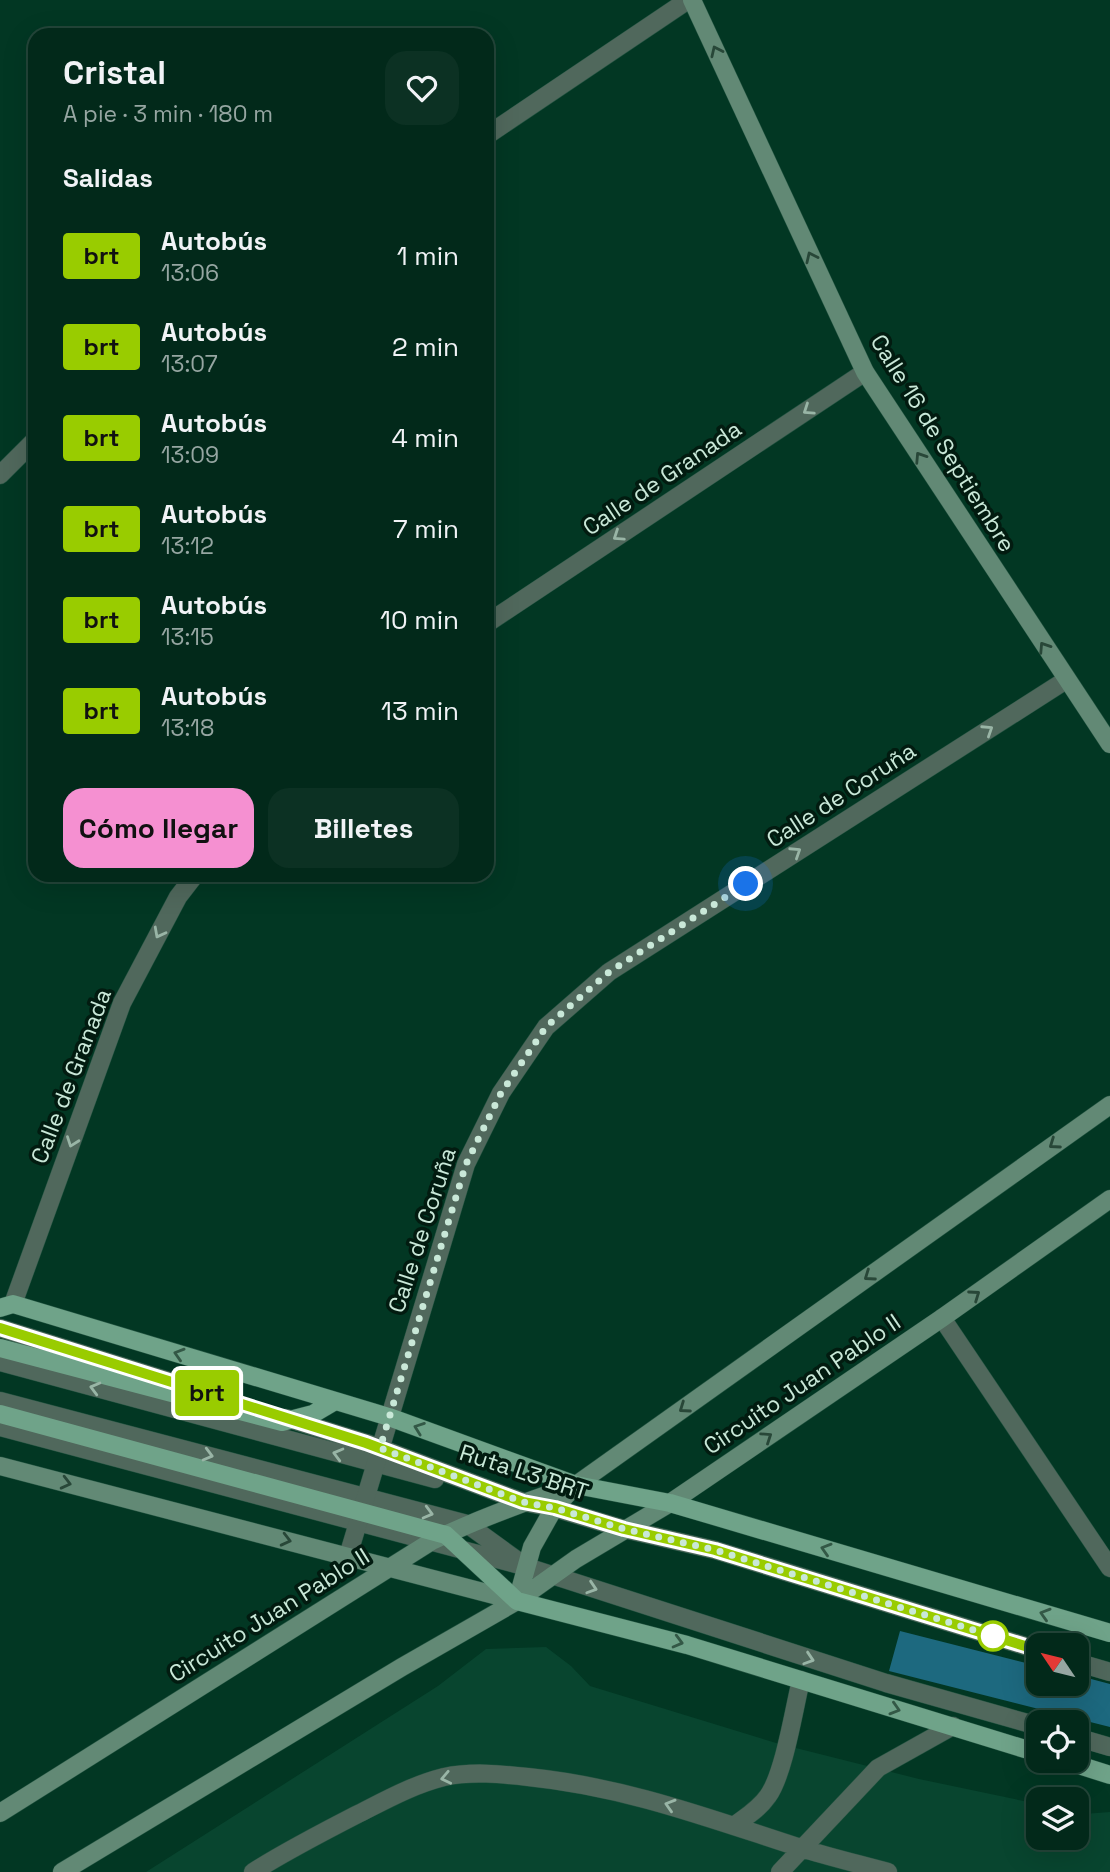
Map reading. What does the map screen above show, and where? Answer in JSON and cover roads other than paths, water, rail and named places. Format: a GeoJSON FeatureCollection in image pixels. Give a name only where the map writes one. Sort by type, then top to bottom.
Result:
{"type":"FeatureCollection","features":[{"type":"Feature","properties":{"kind":"main road","name":"Calle 16 de Septiembre"},"geometry":{"type":"LineString","coordinates":[[690,0],[865,373],[1110,744]]}},
{"type":"Feature","properties":{"kind":"main road","name":"Circuito Juan Pablo II"},"geometry":{"type":"LineString","coordinates":[[517,1601],[532,1547],[555,1508],[576,1485],[1110,1105]]}},
{"type":"Feature","properties":{"kind":"main road","name":"Circuito Juan Pablo II"},"geometry":{"type":"LineString","coordinates":[[62,1872],[402,1667],[517,1601],[552,1575],[670,1503],[942,1318],[1110,1199]]}},
{"type":"Feature","properties":{"kind":"main road"},"geometry":{"type":"LineString","coordinates":[[4,1304],[389,1417],[576,1485],[670,1503],[1110,1633]]}},
{"type":"Feature","properties":{"kind":"main road"},"geometry":{"type":"LineString","coordinates":[[0,1348],[282,1422],[313,1414],[335,1401]]}},
{"type":"Feature","properties":{"kind":"main road"},"geometry":{"type":"LineString","coordinates":[[0,1414],[361,1510],[439,1538],[464,1550],[517,1601]]}},
{"type":"Feature","properties":{"kind":"main road"},"geometry":{"type":"LineString","coordinates":[[0,1466],[687,1645],[1026,1749]]}},
{"type":"Feature","properties":{"kind":"main road","name":"Circuito Juan Pablo II"},"geometry":{"type":"LineString","coordinates":[[0,1813],[439,1538],[523,1502],[576,1485]]}},
{"type":"Feature","properties":{"kind":"main road"},"geometry":{"type":"LineString","coordinates":[[1089,1768],[1110,1775]]}},
{"type":"Feature","properties":{"kind":"street"},"geometry":{"type":"LineString","coordinates":[[494,131],[690,0]]}},
{"type":"Feature","properties":{"kind":"street","name":"Calle de Granada"},"geometry":{"type":"LineString","coordinates":[[494,619],[865,373]]}},
{"type":"Feature","properties":{"kind":"street"},"geometry":{"type":"LineString","coordinates":[[0,475],[28,447]]}},
{"type":"Feature","properties":{"kind":"street","name":"Calle de Coruña"},"geometry":{"type":"LineString","coordinates":[[348,1556],[466,1164],[501,1093],[546,1027],[609,972],[1066,680]]}},
{"type":"Feature","properties":{"kind":"street","name":"Calle de Granada"},"geometry":{"type":"LineString","coordinates":[[4,1304],[122,1003],[178,897],[190,882]]}},
{"type":"Feature","properties":{"kind":"street"},"geometry":{"type":"LineString","coordinates":[[942,1318],[1110,1568]]}},
{"type":"Feature","properties":{"kind":"street","name":"Ruta L3 BRT"},"geometry":{"type":"LineString","coordinates":[[0,1328],[294,1421],[378,1456],[523,1502],[715,1550],[1026,1646]]}},
{"type":"Feature","properties":{"kind":"street"},"geometry":{"type":"LineString","coordinates":[[0,1362],[378,1456]]}},
{"type":"Feature","properties":{"kind":"street"},"geometry":{"type":"LineString","coordinates":[[0,1401],[361,1510]]}},
{"type":"Feature","properties":{"kind":"street"},"geometry":{"type":"LineString","coordinates":[[0,1427],[361,1510],[467,1524],[527,1567]]}},
{"type":"Feature","properties":{"kind":"street"},"geometry":{"type":"LineString","coordinates":[[464,1550],[527,1567],[886,1683],[1026,1723]]}},
{"type":"Feature","properties":{"kind":"street"},"geometry":{"type":"LineString","coordinates":[[1089,1666],[1110,1672]]}},
{"type":"Feature","properties":{"kind":"street"},"geometry":{"type":"LineString","coordinates":[[735,1825],[757,1810],[770,1794],[778,1775],[801,1680]]}},
{"type":"Feature","properties":{"kind":"street"},"geometry":{"type":"LineString","coordinates":[[779,1872],[878,1768],[953,1726]]}},
{"type":"Feature","properties":{"kind":"street"},"geometry":{"type":"LineString","coordinates":[[1089,1741],[1110,1747]]}},
{"type":"Feature","properties":{"kind":"street"},"geometry":{"type":"LineString","coordinates":[[253,1872],[287,1851],[402,1792],[444,1777],[475,1774],[594,1786],[735,1825],[803,1849],[888,1872]]}}]}
